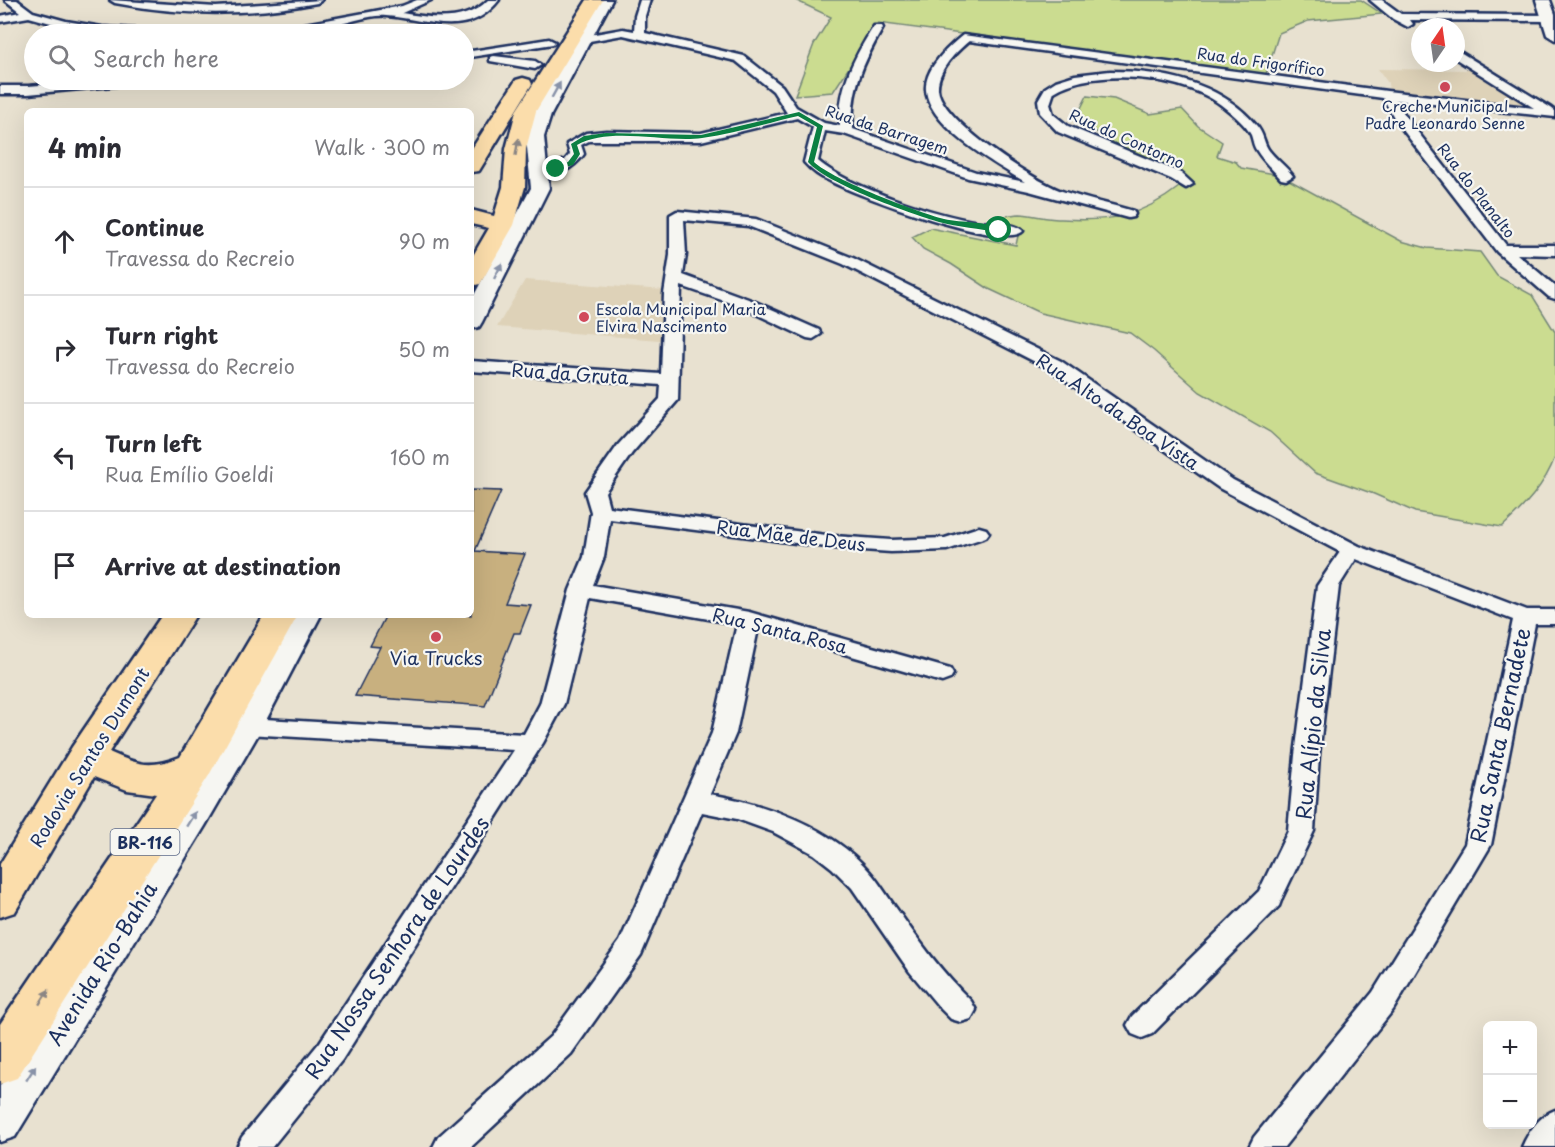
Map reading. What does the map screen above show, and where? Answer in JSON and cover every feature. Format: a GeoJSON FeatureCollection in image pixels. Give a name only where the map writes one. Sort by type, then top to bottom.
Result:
{"type":"FeatureCollection","features":[{"type":"Feature","properties":{"kind":"highway"},"geometry":{"type":"LineString","coordinates":[[474,161],[569,9]]}},
{"type":"Feature","properties":{"kind":"highway"},"geometry":{"type":"LineString","coordinates":[[474,275],[505,231],[514,187],[516,149],[526,111],[596,9]]}},
{"type":"Feature","properties":{"kind":"highway"},"geometry":{"type":"LineString","coordinates":[[514,187],[527,179],[540,175]]}},
{"type":"Feature","properties":{"kind":"highway"},"geometry":{"type":"LineString","coordinates":[[474,218],[505,231]]}},
{"type":"Feature","properties":{"kind":"highway","name":"Rodovia Santos Dumont"},"geometry":{"type":"LineString","coordinates":[[0,900],[86,757],[177,618]]}},
{"type":"Feature","properties":{"kind":"highway","name":"BR-116"},"geometry":{"type":"LineString","coordinates":[[0,1063],[194,767],[250,672],[296,619]]}},
{"type":"Feature","properties":{"kind":"highway"},"geometry":{"type":"LineString","coordinates":[[86,757],[127,776],[160,780],[194,767]]}},
{"type":"Feature","properties":{"kind":"street"},"geometry":{"type":"LineString","coordinates":[[10,0],[29,14]]}},
{"type":"Feature","properties":{"kind":"street"},"geometry":{"type":"LineString","coordinates":[[115,0],[141,5],[205,10],[241,9],[317,0]]}},
{"type":"Feature","properties":{"kind":"street"},"geometry":{"type":"LineString","coordinates":[[325,24],[405,9],[426,0]]}},
{"type":"Feature","properties":{"kind":"street"},"geometry":{"type":"LineString","coordinates":[[384,13],[425,20],[453,21],[478,16],[487,10],[494,0]]}},
{"type":"Feature","properties":{"kind":"street"},"geometry":{"type":"LineString","coordinates":[[474,314],[505,231],[540,188],[535,137],[542,115],[584,39],[596,9],[605,0]]}},
{"type":"Feature","properties":{"kind":"street"},"geometry":{"type":"LineString","coordinates":[[639,36],[640,16],[645,0]]}},
{"type":"Feature","properties":{"kind":"street"},"geometry":{"type":"LineString","coordinates":[[1375,0],[1411,26]]}},
{"type":"Feature","properties":{"kind":"street"},"geometry":{"type":"LineString","coordinates":[[1543,0],[1555,35]]}},
{"type":"Feature","properties":{"kind":"street","name":"Rua da Barragem"},"geometry":{"type":"LineString","coordinates":[[596,9],[623,32]]}},
{"type":"Feature","properties":{"kind":"street"},"geometry":{"type":"LineString","coordinates":[[0,19],[29,14],[75,24]]}},
{"type":"Feature","properties":{"kind":"street"},"geometry":{"type":"LineString","coordinates":[[1397,17],[1549,18]]}},
{"type":"Feature","properties":{"kind":"street"},"geometry":{"type":"LineString","coordinates":[[847,131],[844,106],[850,80],[878,28]]}},
{"type":"Feature","properties":{"kind":"street","name":"Rua da Barragem"},"geometry":{"type":"LineString","coordinates":[[584,39],[623,32],[664,43],[740,57],[778,89],[791,110],[820,126],[847,131],[973,175],[1054,193],[1128,214]]}},
{"type":"Feature","properties":{"kind":"street","name":"Rua do Frigorífico"},"geometry":{"type":"LineString","coordinates":[[1054,193],[981,148],[942,114],[932,91],[937,72],[956,46],[966,37],[1387,95],[1553,115]]}},
{"type":"Feature","properties":{"kind":"street"},"geometry":{"type":"LineString","coordinates":[[474,53],[549,42]]}},
{"type":"Feature","properties":{"kind":"street"},"geometry":{"type":"LineString","coordinates":[[474,56],[535,64]]}},
{"type":"Feature","properties":{"kind":"street","name":"Rua do Frigorífico"},"geometry":{"type":"LineString","coordinates":[[1465,60],[1553,115]]}},
{"type":"Feature","properties":{"kind":"street"},"geometry":{"type":"LineString","coordinates":[[1153,77],[1162,64]]}},
{"type":"Feature","properties":{"kind":"street","name":"Rua do Contorno"},"geometry":{"type":"LineString","coordinates":[[1186,184],[1176,176],[1063,129],[1053,122],[1044,109],[1043,101],[1049,90],[1066,80],[1106,76],[1153,77],[1183,85],[1226,101],[1252,128],[1258,136],[1259,145],[1287,176]]}},
{"type":"Feature","properties":{"kind":"street"},"geometry":{"type":"LineString","coordinates":[[0,90],[24,90]]}},
{"type":"Feature","properties":{"kind":"street","name":"Rua do Planalto"},"geometry":{"type":"LineString","coordinates":[[1387,95],[1400,118],[1502,249],[1555,294]]}},
{"type":"Feature","properties":{"kind":"street"},"geometry":{"type":"LineString","coordinates":[[540,175],[570,163],[577,154],[574,144],[586,137],[606,135],[701,137],[799,114]]}},
{"type":"Feature","properties":{"kind":"street"},"geometry":{"type":"LineString","coordinates":[[820,126],[811,162],[819,170],[853,187],[942,220],[1016,231]]}},
{"type":"Feature","properties":{"kind":"street","name":"Rua Alto da Boa Vista"},"geometry":{"type":"LineString","coordinates":[[675,278],[678,255],[677,215],[751,222],[848,261],[1055,365],[1226,484],[1352,550],[1525,617],[1555,617]]}},
{"type":"Feature","properties":{"kind":"street"},"geometry":{"type":"LineString","coordinates":[[1502,249],[1555,250]]}},
{"type":"Feature","properties":{"kind":"street"},"geometry":{"type":"LineString","coordinates":[[601,512],[595,492],[625,448],[669,400],[675,278],[745,303],[813,334]]}},
{"type":"Feature","properties":{"kind":"street","name":"Rua da Gruta"},"geometry":{"type":"LineString","coordinates":[[474,366],[669,380]]}},
{"type":"Feature","properties":{"kind":"street","name":"Rua Mãe de Deus"},"geometry":{"type":"LineString","coordinates":[[601,512],[834,542],[891,546],[947,544],[979,533]]}},
{"type":"Feature","properties":{"kind":"street","name":"Rua Nossa Senhora de Lourdes"},"geometry":{"type":"LineString","coordinates":[[253,1147],[331,1051],[531,743],[552,704],[581,590],[594,556],[601,512]]}},
{"type":"Feature","properties":{"kind":"street","name":"Rua Alípio da Silva"},"geometry":{"type":"LineString","coordinates":[[1142,1025],[1269,898],[1301,831],[1306,755],[1328,586],[1352,550]]}},
{"type":"Feature","properties":{"kind":"street","name":"Rua Santa Rosa"},"geometry":{"type":"LineString","coordinates":[[581,590],[749,619],[942,674]]}},
{"type":"Feature","properties":{"kind":"street","name":"Rua Santa Bernadete"},"geometry":{"type":"LineString","coordinates":[[1265,1147],[1383,1001],[1478,845],[1525,617]]}},
{"type":"Feature","properties":{"kind":"street","name":"Avenida Rio-Bahia"},"geometry":{"type":"LineString","coordinates":[[0,1123],[247,726],[296,619]]}},
{"type":"Feature","properties":{"kind":"street"},"geometry":{"type":"LineString","coordinates":[[449,1147],[561,1045],[632,947],[724,733],[749,619]]}},
{"type":"Feature","properties":{"kind":"street"},"geometry":{"type":"LineString","coordinates":[[247,726],[531,743]]}},
{"type":"Feature","properties":{"kind":"street"},"geometry":{"type":"LineString","coordinates":[[693,801],[719,804],[780,825],[828,849],[859,877],[940,990],[961,1010]]}},
{"type":"Feature","properties":{"kind":"street"},"geometry":{"type":"LineString","coordinates":[[1538,1147],[1555,1124]]}},
{"type":"Feature","properties":{"kind":"shaded area","name":"Creche Municipal Padre Leonardo Senne"},"geometry":{"type":"Polygon","coordinates":[[[1378,69],[1411,69],[1411,72],[1472,70],[1534,108],[1389,92],[1388,83],[1378,69]]]}},
{"type":"Feature","properties":{"kind":"shaded area","name":"Escola Municipal Maria Elvira Nascimento"},"geometry":{"type":"Polygon","coordinates":[[[525,280],[665,290],[671,341],[497,327],[525,280]]]}},
{"type":"Feature","properties":{"kind":"green space"},"geometry":{"type":"Polygon","coordinates":[[[795,0],[1361,0],[1382,14],[1308,21],[1279,33],[1266,74],[878,23],[833,92],[795,95],[814,44],[831,17],[795,0]]]}},
{"type":"Feature","properties":{"kind":"green space"},"geometry":{"type":"Polygon","coordinates":[[[1087,96],[1114,99],[1150,114],[1182,109],[1198,126],[1222,142],[1217,156],[1236,162],[1241,168],[1280,175],[1401,241],[1427,248],[1480,252],[1497,276],[1532,295],[1555,332],[1555,457],[1540,486],[1518,512],[1502,527],[1415,512],[1374,494],[1315,473],[1270,432],[1200,392],[1130,333],[1040,313],[989,289],[923,249],[912,237],[930,228],[1016,245],[1018,236],[988,220],[1020,214],[1079,220],[1110,218],[1138,211],[1179,187],[1163,163],[1117,145],[1081,122],[1081,108],[1087,96]]]}},
{"type":"Feature","properties":{"kind":"building"},"geometry":{"type":"Polygon","coordinates":[[[474,490],[501,491],[475,551],[525,554],[505,603],[531,605],[520,633],[514,633],[485,706],[355,696],[380,647],[370,646],[384,618],[474,618],[474,490]]]}},
{"type":"Feature","properties":{"kind":"place","name":"Creche Municipal Padre Leonardo Senne"},"geometry":{"type":"Point","coordinates":[1445,87]}},
{"type":"Feature","properties":{"kind":"place","name":"Escola Municipal Maria Elvira Nascimento"},"geometry":{"type":"Point","coordinates":[584,317]}},
{"type":"Feature","properties":{"kind":"place","name":"Via Trucks"},"geometry":{"type":"Point","coordinates":[436,637]}},
{"type":"Feature","properties":{"kind":"route"},"geometry":{"type":"LineString","coordinates":[[556,169],[570,163],[577,154],[574,144],[586,137],[606,135],[701,137],[799,114],[820,126],[811,162],[819,170],[853,187],[942,220],[999,230]]}}]}
